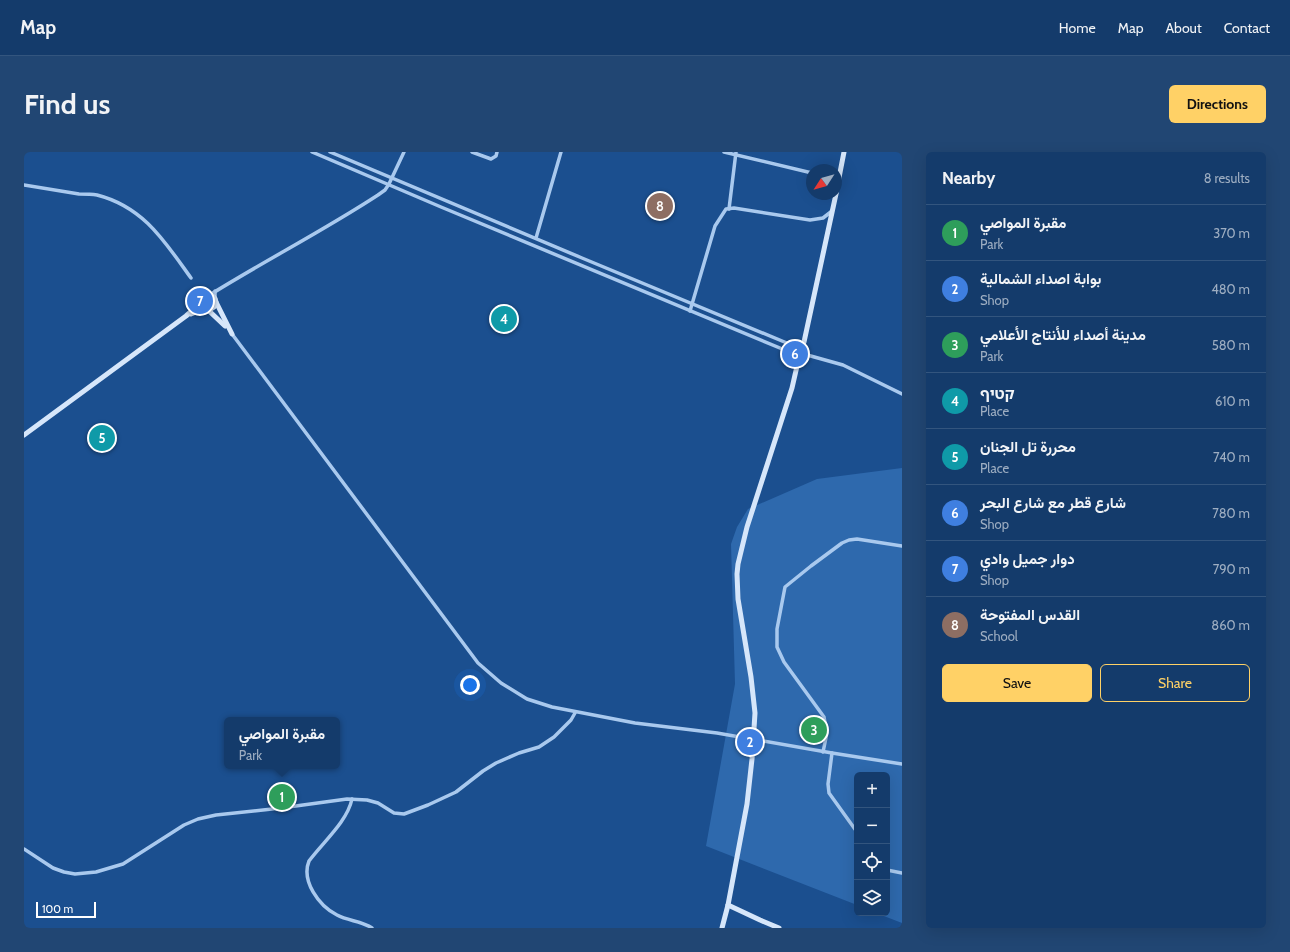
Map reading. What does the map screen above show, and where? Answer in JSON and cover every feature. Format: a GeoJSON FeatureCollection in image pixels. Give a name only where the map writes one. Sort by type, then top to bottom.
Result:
{"type":"FeatureCollection","features":[{"type":"Feature","properties":{"kind":"main road"},"geometry":{"type":"LineString","coordinates":[[841,164],[844,152]]}},
{"type":"Feature","properties":{"kind":"main road"},"geometry":{"type":"LineString","coordinates":[[722,928],[728,905],[747,804],[755,713],[751,677],[738,599],[738,564],[747,527],[792,388],[804,342],[835,200]]}},
{"type":"Feature","properties":{"kind":"main road"},"geometry":{"type":"LineString","coordinates":[[24,435],[186,316],[205,296],[212,296],[215,300],[232,334]]}},
{"type":"Feature","properties":{"kind":"main road"},"geometry":{"type":"LineString","coordinates":[[202,299],[202,304],[206,309],[232,334]]}},
{"type":"Feature","properties":{"kind":"main road"},"geometry":{"type":"LineString","coordinates":[[186,316],[213,308],[215,300]]}},
{"type":"Feature","properties":{"kind":"main road"},"geometry":{"type":"LineString","coordinates":[[728,905],[779,928]]}},
{"type":"Feature","properties":{"kind":"street"},"geometry":{"type":"LineString","coordinates":[[312,152],[440,207],[792,353],[800,353],[843,365],[902,394]]}},
{"type":"Feature","properties":{"kind":"street"},"geometry":{"type":"LineString","coordinates":[[330,152],[794,346],[800,353]]}},
{"type":"Feature","properties":{"kind":"street"},"geometry":{"type":"LineString","coordinates":[[208,296],[364,204],[385,190],[404,152]]}},
{"type":"Feature","properties":{"kind":"street"},"geometry":{"type":"LineString","coordinates":[[472,152],[491,160],[496,156],[497,152]]}},
{"type":"Feature","properties":{"kind":"street"},"geometry":{"type":"LineString","coordinates":[[536,238],[561,152]]}},
{"type":"Feature","properties":{"kind":"street"},"geometry":{"type":"LineString","coordinates":[[724,152],[806,172]]}},
{"type":"Feature","properties":{"kind":"street"},"geometry":{"type":"LineString","coordinates":[[729,209],[735,154]]}},
{"type":"Feature","properties":{"kind":"street"},"geometry":{"type":"LineString","coordinates":[[24,185],[78,194],[96,195],[125,207],[145,220],[159,234],[191,278]]}},
{"type":"Feature","properties":{"kind":"street"},"geometry":{"type":"LineString","coordinates":[[690,311],[715,226],[726,210],[734,208],[810,220],[823,218],[833,210]]}},
{"type":"Feature","properties":{"kind":"street"},"geometry":{"type":"LineString","coordinates":[[215,291],[215,300]]}},
{"type":"Feature","properties":{"kind":"street"},"geometry":{"type":"LineString","coordinates":[[232,334],[478,663],[501,683],[526,698],[552,708],[575,713],[635,723],[717,733],[823,752],[902,764]]}},
{"type":"Feature","properties":{"kind":"street"},"geometry":{"type":"LineString","coordinates":[[823,752],[827,733],[824,717],[784,662],[777,647],[777,629],[783,592],[788,584],[846,541],[857,539],[902,546]]}},
{"type":"Feature","properties":{"kind":"street"},"geometry":{"type":"LineString","coordinates":[[24,850],[53,868],[75,874],[96,872],[123,864],[198,818],[339,799],[367,800],[378,803],[394,813],[404,814],[456,792],[496,763],[519,753],[539,747],[554,737],[571,720],[575,713]]}},
{"type":"Feature","properties":{"kind":"street"},"geometry":{"type":"LineString","coordinates":[[832,753],[828,784],[829,793],[854,828]]}},
{"type":"Feature","properties":{"kind":"street"},"geometry":{"type":"LineString","coordinates":[[352,799],[350,807],[340,822],[309,861],[309,880],[314,893],[329,910],[347,920],[372,928]]}},
{"type":"Feature","properties":{"kind":"street"},"geometry":{"type":"LineString","coordinates":[[890,871],[902,873]]}},
{"type":"Feature","properties":{"kind":"shaded area"},"geometry":{"type":"Polygon","coordinates":[[[902,468],[902,923],[884,916],[890,916],[890,772],[854,772],[854,904],[706,846],[735,684],[731,544],[737,527],[748,509],[817,479],[902,468]]]}},
{"type":"Feature","properties":{"kind":"place","name":"القدس المفتوحة"},"geometry":{"type":"Point","coordinates":[660,206]}},
{"type":"Feature","properties":{"kind":"place","name":"دوار جميل وادي"},"geometry":{"type":"Point","coordinates":[200,301]}},
{"type":"Feature","properties":{"kind":"place","name":"קטיף"},"geometry":{"type":"Point","coordinates":[504,319]}},
{"type":"Feature","properties":{"kind":"place","name":"شارع قطر مع شارع البحر"},"geometry":{"type":"Point","coordinates":[795,354]}},
{"type":"Feature","properties":{"kind":"place","name":"محررة تل الجنان"},"geometry":{"type":"Point","coordinates":[102,438]}},
{"type":"Feature","properties":{"kind":"place","name":"مدينة أصداء للأنتاج الأعلامي"},"geometry":{"type":"Point","coordinates":[814,730]}},
{"type":"Feature","properties":{"kind":"place","name":"بوابة اصداء الشمالية"},"geometry":{"type":"Point","coordinates":[750,742]}},
{"type":"Feature","properties":{"kind":"place","name":"مقبرة المواصي"},"geometry":{"type":"Point","coordinates":[282,797]}}]}
